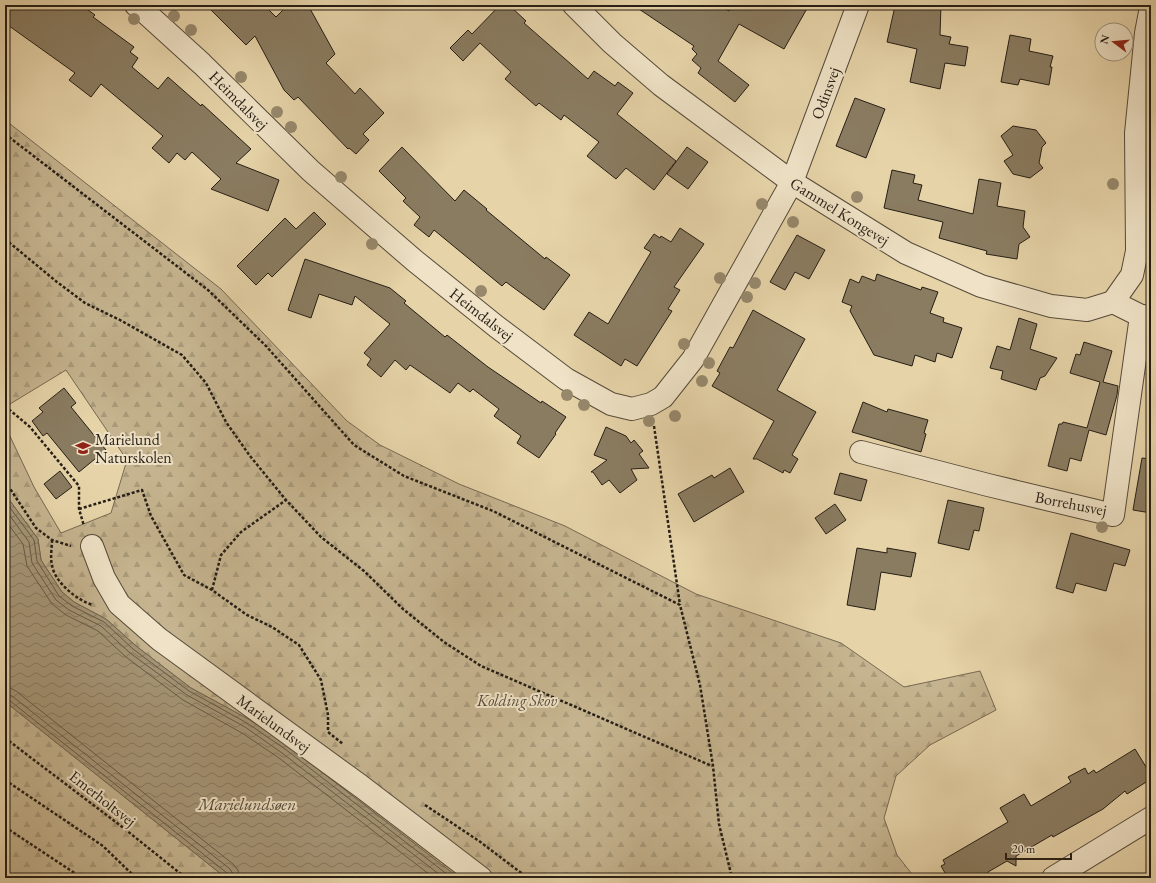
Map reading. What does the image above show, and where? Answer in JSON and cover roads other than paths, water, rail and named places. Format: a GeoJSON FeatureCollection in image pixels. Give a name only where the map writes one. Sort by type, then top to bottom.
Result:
{"type":"FeatureCollection","features":[{"type":"Feature","properties":{"kind":"street","name":"Heimdalsvej"},"geometry":{"type":"LineString","coordinates":[[136,5],[202,64],[311,171],[415,261],[497,327],[566,379],[611,404],[632,409],[651,404],[664,397],[693,359],[792,182]]}},
{"type":"Feature","properties":{"kind":"street","name":"Gammel Kongevej"},"geometry":{"type":"LineString","coordinates":[[574,5],[612,43],[661,85],[792,182],[906,253],[981,286],[1051,306],[1087,310],[1113,302]]}},
{"type":"Feature","properties":{"kind":"street","name":"Odinsvej"},"geometry":{"type":"LineString","coordinates":[[792,182],[858,5]]}},
{"type":"Feature","properties":{"kind":"street"},"geometry":{"type":"LineString","coordinates":[[1146,316],[1113,302],[1132,275],[1137,252],[1136,133],[1146,33],[1151,7]]}},
{"type":"Feature","properties":{"kind":"street","name":"Borrehusvej"},"geometry":{"type":"LineString","coordinates":[[861,452],[1112,515],[1146,316]]}},
{"type":"Feature","properties":{"kind":"street","name":"Marielundsvej"},"geometry":{"type":"LineString","coordinates":[[92,546],[104,578],[119,604],[159,639],[362,787],[481,878]]}},
{"type":"Feature","properties":{"kind":"street"},"geometry":{"type":"LineString","coordinates":[[1053,878],[1151,818]]}},
{"type":"Feature","properties":{"kind":"water","name":"Marielundsøen"},"geometry":{"type":"Polygon","coordinates":[[[5,494],[38,539],[41,560],[62,592],[74,602],[106,619],[136,646],[191,688],[250,720],[288,746],[459,878],[226,878],[8,704],[5,701],[5,494]]]}},
{"type":"Feature","properties":{"kind":"place","name":"Marielund Naturskolen"},"geometry":{"type":"Point","coordinates":[83,448]}},
{"type":"Feature","properties":{"kind":"park label","name":"Kolding Skov"},"geometry":{"type":"Point","coordinates":[517,700]}}]}
